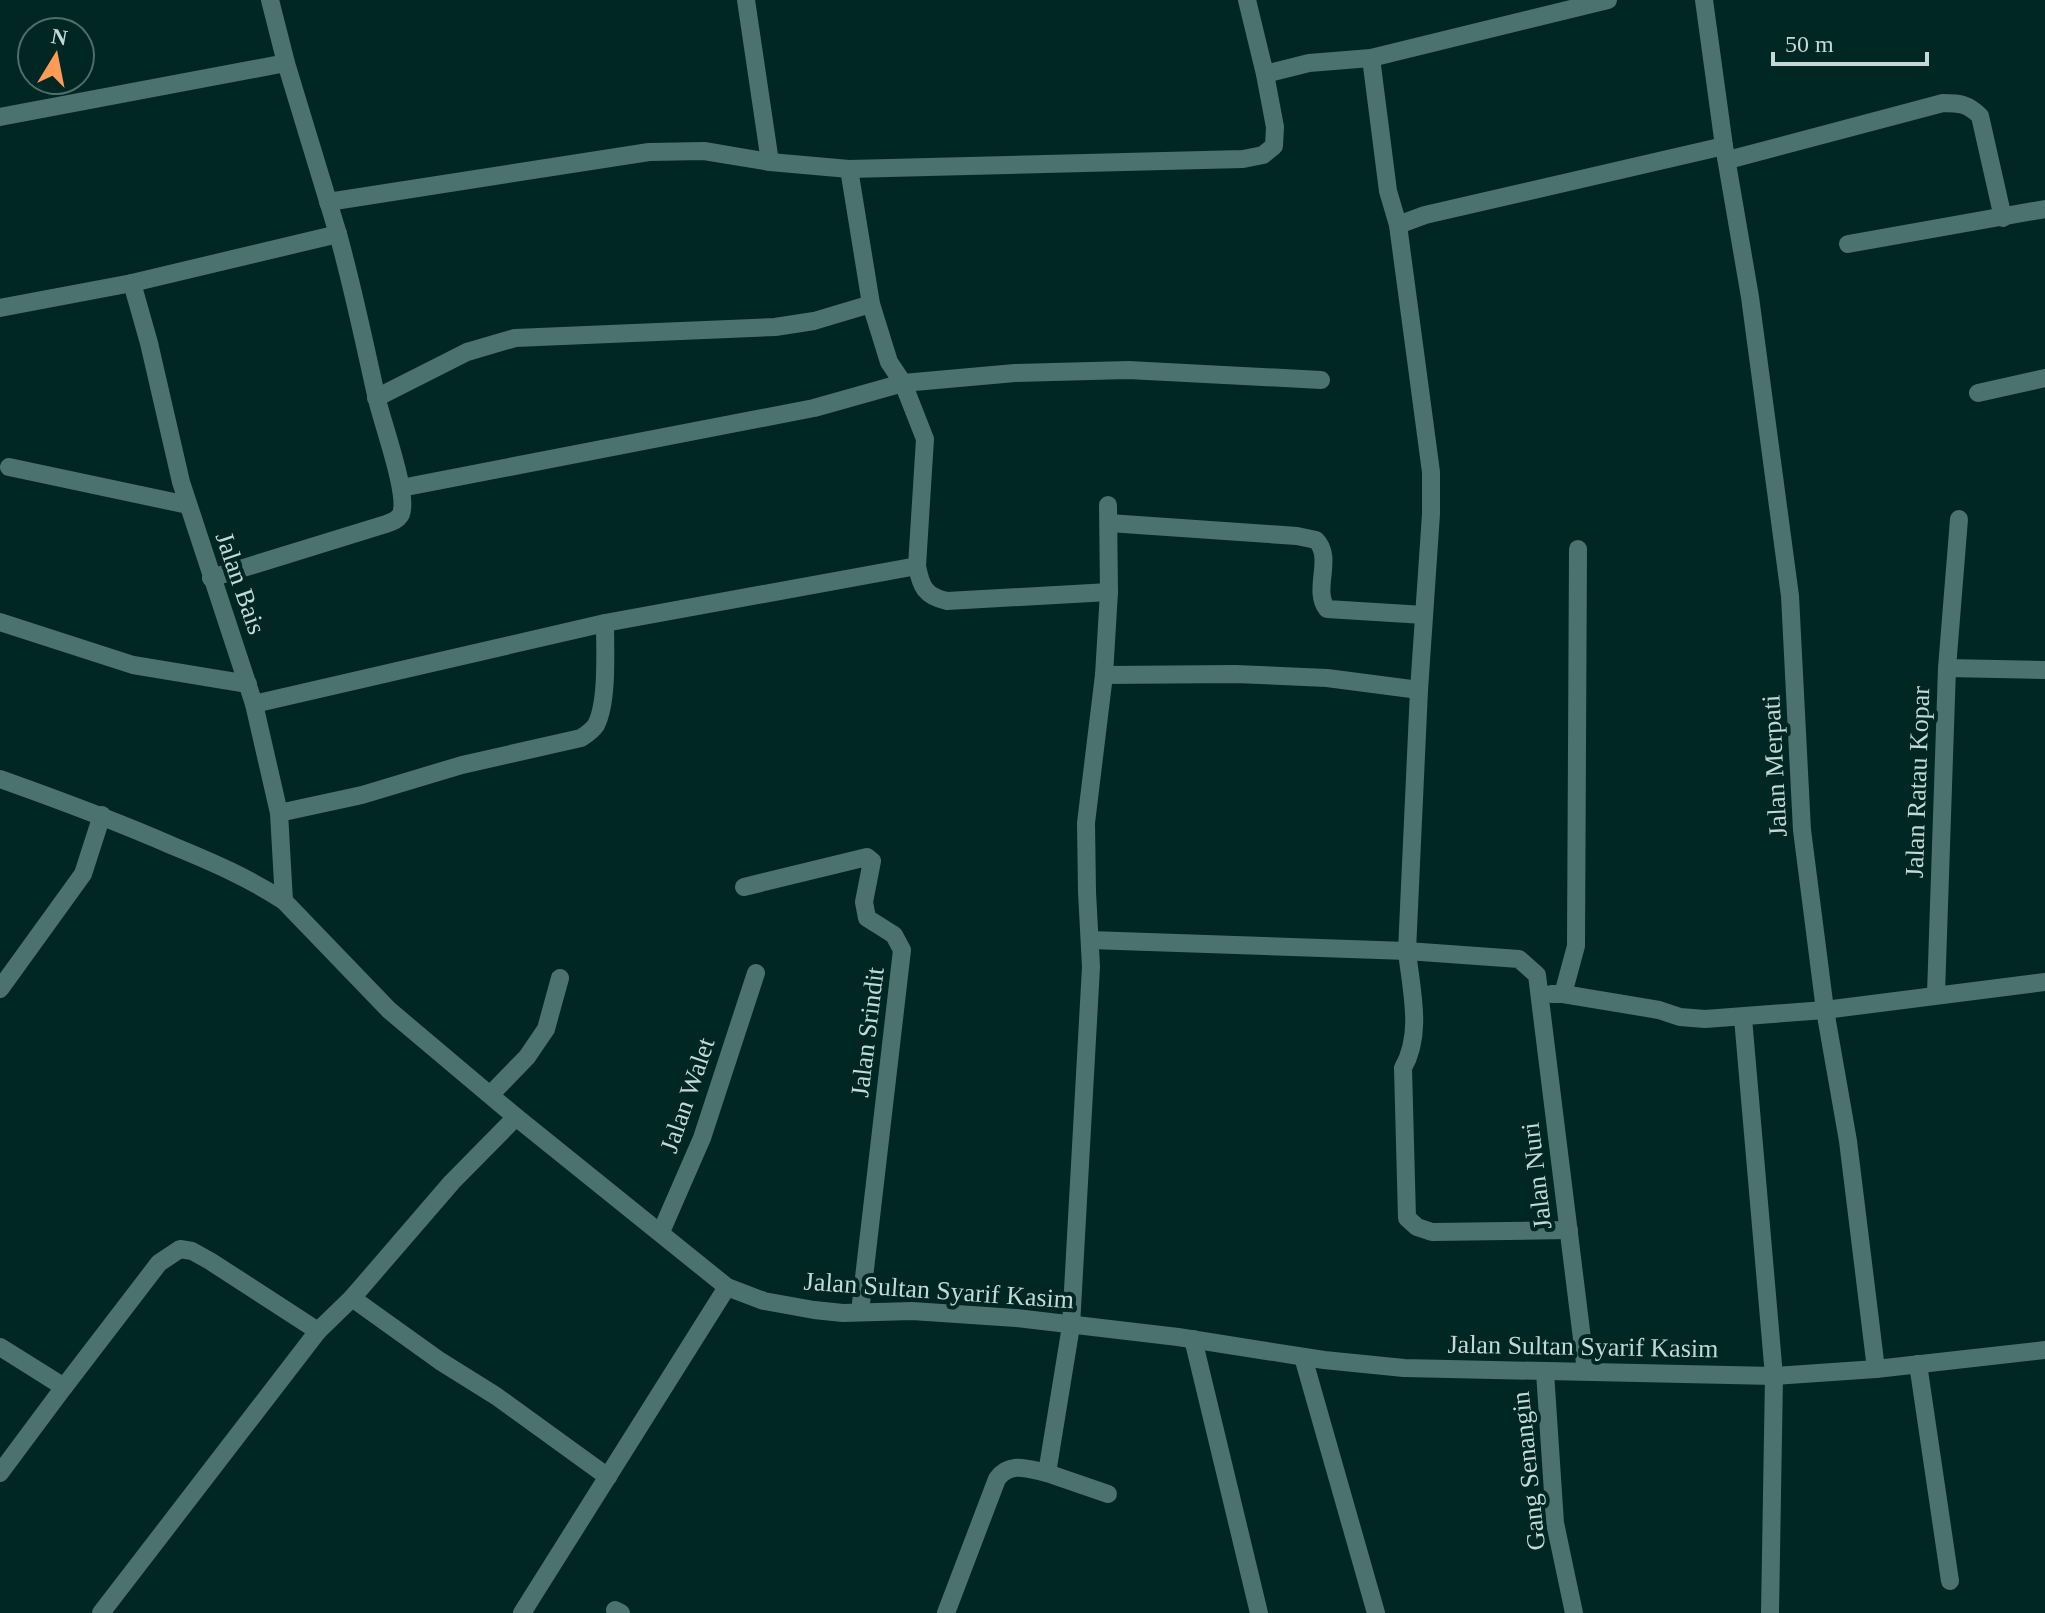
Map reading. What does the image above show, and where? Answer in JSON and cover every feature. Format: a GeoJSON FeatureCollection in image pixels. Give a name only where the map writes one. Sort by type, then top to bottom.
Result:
{"type":"FeatureCollection","features":[{"type":"Feature","properties":{"kind":"street"},"geometry":{"type":"LineString","coordinates":[[211,578],[395,521],[401,512],[401,488],[376,398],[356,298],[270,0]]}},
{"type":"Feature","properties":{"kind":"street"},"geometry":{"type":"LineString","coordinates":[[746,0],[770,162]]}},
{"type":"Feature","properties":{"kind":"street"},"geometry":{"type":"LineString","coordinates":[[328,202],[649,152],[704,151],[770,162],[849,169],[1243,159],[1263,155],[1274,146],[1275,127],[1247,0]]}},
{"type":"Feature","properties":{"kind":"street"},"geometry":{"type":"LineString","coordinates":[[1265,74],[1309,63],[1371,58],[1608,0]]}},
{"type":"Feature","properties":{"kind":"street","name":"Jalan Merpati"},"geometry":{"type":"LineString","coordinates":[[1704,0],[1750,297],[1790,596],[1802,830],[1825,1010],[1848,1141],[1876,1369]]}},
{"type":"Feature","properties":{"kind":"street"},"geometry":{"type":"LineString","coordinates":[[1371,58],[1388,191],[1398,225],[1431,472],[1407,951],[1415,1032],[1412,1053],[1403,1068],[1407,1218],[1417,1227],[1432,1232],[1569,1230]]}},
{"type":"Feature","properties":{"kind":"street"},"geometry":{"type":"LineString","coordinates":[[0,117],[286,63]]}},
{"type":"Feature","properties":{"kind":"street"},"geometry":{"type":"LineString","coordinates":[[1398,225],[1425,215],[1726,153],[1943,103],[1971,106],[1980,116],[2003,218]]}},
{"type":"Feature","properties":{"kind":"street"},"geometry":{"type":"LineString","coordinates":[[849,169],[871,304],[889,362],[903,383],[925,439],[917,566],[920,584],[933,598],[947,601],[1109,592]]}},
{"type":"Feature","properties":{"kind":"street"},"geometry":{"type":"LineString","coordinates":[[1848,244],[2045,209]]}},
{"type":"Feature","properties":{"kind":"street"},"geometry":{"type":"LineString","coordinates":[[0,308],[132,283],[338,234]]}},
{"type":"Feature","properties":{"kind":"street","name":"Jalan Bais"},"geometry":{"type":"LineString","coordinates":[[132,283],[188,505],[254,704],[279,813],[284,901]]}},
{"type":"Feature","properties":{"kind":"street"},"geometry":{"type":"LineString","coordinates":[[376,398],[467,352],[515,338],[775,327],[814,321],[871,304]]}},
{"type":"Feature","properties":{"kind":"street"},"geometry":{"type":"LineString","coordinates":[[401,488],[814,408],[903,383],[1015,373],[1128,370],[1321,380]]}},
{"type":"Feature","properties":{"kind":"street"},"geometry":{"type":"LineString","coordinates":[[1978,393],[2045,378]]}},
{"type":"Feature","properties":{"kind":"street"},"geometry":{"type":"LineString","coordinates":[[9,467],[188,505]]}},
{"type":"Feature","properties":{"kind":"street"},"geometry":{"type":"LineString","coordinates":[[1047,1473],[1071,1326],[1091,967],[1086,823],[1104,675],[1109,592],[1109,514],[1316,540],[1323,551],[1322,599],[1327,609],[1424,615]]}},
{"type":"Feature","properties":{"kind":"street"},"geometry":{"type":"LineString","coordinates":[[1947,668],[1959,519]]}},
{"type":"Feature","properties":{"kind":"street"},"geometry":{"type":"LineString","coordinates":[[1563,994],[1576,946],[1578,549]]}},
{"type":"Feature","properties":{"kind":"street"},"geometry":{"type":"LineString","coordinates":[[254,704],[605,623],[917,566]]}},
{"type":"Feature","properties":{"kind":"street"},"geometry":{"type":"LineString","coordinates":[[0,622],[133,665],[248,684]]}},
{"type":"Feature","properties":{"kind":"street"},"geometry":{"type":"LineString","coordinates":[[279,813],[362,795],[442,770],[581,738],[589,733],[599,717],[605,623]]}},
{"type":"Feature","properties":{"kind":"street","name":"Jalan Ratau Kopar"},"geometry":{"type":"LineString","coordinates":[[1936,994],[1947,668],[2045,670]]}},
{"type":"Feature","properties":{"kind":"street"},"geometry":{"type":"LineString","coordinates":[[1104,675],[1236,674],[1327,678],[1419,690]]}},
{"type":"Feature","properties":{"kind":"street","name":"Jalan Sultan Syarif Kasim"},"geometry":{"type":"LineString","coordinates":[[0,779],[102,815],[250,879],[284,901],[389,1010],[516,1117],[727,1287],[764,1301],[814,1310],[912,1311],[1016,1318],[1404,1368],[1774,1376],[1876,1369],[2045,1350]]}},
{"type":"Feature","properties":{"kind":"street"},"geometry":{"type":"LineString","coordinates":[[0,989],[83,874],[102,815]]}},
{"type":"Feature","properties":{"kind":"street","name":"Jalan Srindit"},"geometry":{"type":"LineString","coordinates":[[744,887],[867,857],[872,861],[864,902],[867,918],[894,935],[902,950],[860,1312]]}},
{"type":"Feature","properties":{"kind":"street"},"geometry":{"type":"LineString","coordinates":[[1090,940],[1407,951],[1519,959],[1538,984],[1563,994],[1705,1019],[1825,1010],[2045,982]]}},
{"type":"Feature","properties":{"kind":"street","name":"Jalan Walet"},"geometry":{"type":"LineString","coordinates":[[661,1232],[702,1138],[756,973]]}},
{"type":"Feature","properties":{"kind":"street"},"geometry":{"type":"LineString","coordinates":[[491,1094],[527,1057],[546,1029],[560,978]]}},
{"type":"Feature","properties":{"kind":"street","name":"Jalan Nuri"},"geometry":{"type":"LineString","coordinates":[[1538,984],[1586,1371]]}},
{"type":"Feature","properties":{"kind":"street"},"geometry":{"type":"LineString","coordinates":[[1743,1018],[1774,1376],[1770,1613]]}},
{"type":"Feature","properties":{"kind":"street"},"geometry":{"type":"LineString","coordinates":[[101,1613],[318,1331],[352,1298],[452,1182],[516,1117]]}},
{"type":"Feature","properties":{"kind":"street"},"geometry":{"type":"LineString","coordinates":[[0,1473],[159,1263],[180,1249],[192,1251],[210,1261],[318,1331]]}},
{"type":"Feature","properties":{"kind":"street"},"geometry":{"type":"LineString","coordinates":[[522,1613],[727,1287]]}},
{"type":"Feature","properties":{"kind":"street"},"geometry":{"type":"LineString","coordinates":[[352,1298],[608,1477]]}},
{"type":"Feature","properties":{"kind":"street"},"geometry":{"type":"LineString","coordinates":[[1193,1339],[1259,1613]]}},
{"type":"Feature","properties":{"kind":"street"},"geometry":{"type":"LineString","coordinates":[[0,1347],[64,1387]]}},
{"type":"Feature","properties":{"kind":"street"},"geometry":{"type":"LineString","coordinates":[[1303,1357],[1376,1613]]}},
{"type":"Feature","properties":{"kind":"street"},"geometry":{"type":"LineString","coordinates":[[1918,1364],[1950,1581]]}},
{"type":"Feature","properties":{"kind":"street","name":"Gang Senangin"},"geometry":{"type":"LineString","coordinates":[[1545,1372],[1555,1523],[1574,1613]]}},
{"type":"Feature","properties":{"kind":"street"},"geometry":{"type":"LineString","coordinates":[[946,1613],[1001,1473],[1016,1466],[1108,1494]]}}]}
